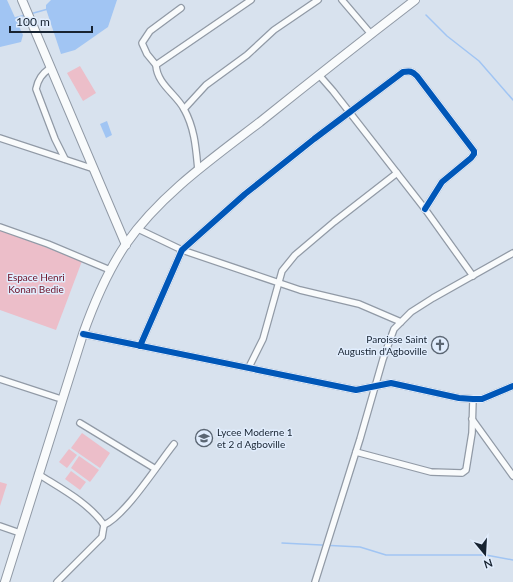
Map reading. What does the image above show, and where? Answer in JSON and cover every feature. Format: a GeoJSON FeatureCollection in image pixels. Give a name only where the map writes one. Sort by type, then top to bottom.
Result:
{"type":"FeatureCollection","features":[{"type":"Feature","properties":{"kind":"main road"},"geometry":{"type":"LineString","coordinates":[[22,0],[126,244]]}},
{"type":"Feature","properties":{"kind":"main road"},"geometry":{"type":"LineString","coordinates":[[5,582],[61,399],[83,334],[95,301],[110,270],[126,244],[138,229],[198,170],[414,0]]}},
{"type":"Feature","properties":{"kind":"street"},"geometry":{"type":"LineString","coordinates":[[156,65],[251,0]]}},
{"type":"Feature","properties":{"kind":"street"},"geometry":{"type":"LineString","coordinates":[[184,109],[206,85],[247,55],[274,30],[318,0]]}},
{"type":"Feature","properties":{"kind":"street"},"geometry":{"type":"LineString","coordinates":[[342,0],[371,34]]}},
{"type":"Feature","properties":{"kind":"street"},"geometry":{"type":"LineString","coordinates":[[181,8],[150,31],[142,43],[146,54],[156,65],[159,76],[184,109],[194,133],[198,170]]}},
{"type":"Feature","properties":{"kind":"street"},"geometry":{"type":"LineString","coordinates":[[50,68],[42,74],[37,81],[36,89],[55,139],[65,159]]}},
{"type":"Feature","properties":{"kind":"street"},"geometry":{"type":"LineString","coordinates":[[140,346],[182,250],[245,194],[314,139],[403,72],[413,72],[417,76],[474,151],[474,154],[442,182],[425,209]]}},
{"type":"Feature","properties":{"kind":"street"},"geometry":{"type":"LineString","coordinates":[[318,76],[350,113],[425,209],[473,276]]}},
{"type":"Feature","properties":{"kind":"street"},"geometry":{"type":"LineString","coordinates":[[0,138],[94,168]]}},
{"type":"Feature","properties":{"kind":"street"},"geometry":{"type":"LineString","coordinates":[[249,367],[263,340],[282,271],[295,255],[334,222],[397,174]]}},
{"type":"Feature","properties":{"kind":"street"},"geometry":{"type":"LineString","coordinates":[[0,227],[48,244],[110,270]]}},
{"type":"Feature","properties":{"kind":"street"},"geometry":{"type":"LineString","coordinates":[[138,229],[182,250],[300,290],[358,304],[401,322]]}},
{"type":"Feature","properties":{"kind":"street"},"geometry":{"type":"LineString","coordinates":[[315,582],[356,452],[376,385],[382,359],[394,329],[411,312],[513,253]]}},
{"type":"Feature","properties":{"kind":"street"},"geometry":{"type":"LineString","coordinates":[[83,334],[356,390],[390,383],[458,398],[482,399],[513,386]]}},
{"type":"Feature","properties":{"kind":"street"},"geometry":{"type":"LineString","coordinates":[[0,379],[61,399]]}},
{"type":"Feature","properties":{"kind":"street"},"geometry":{"type":"LineString","coordinates":[[356,452],[431,472],[462,473],[466,470],[473,399]]}},
{"type":"Feature","properties":{"kind":"street"},"geometry":{"type":"LineString","coordinates":[[472,419],[513,476]]}},
{"type":"Feature","properties":{"kind":"street"},"geometry":{"type":"LineString","coordinates":[[80,422],[154,468]]}},
{"type":"Feature","properties":{"kind":"street"},"geometry":{"type":"LineString","coordinates":[[104,525],[111,522],[133,498],[154,468],[174,444]]}},
{"type":"Feature","properties":{"kind":"street"},"geometry":{"type":"LineString","coordinates":[[38,474],[71,495],[104,525],[102,537],[57,582]]}},
{"type":"Feature","properties":{"kind":"street"},"geometry":{"type":"LineString","coordinates":[[0,526],[20,533]]}},
{"type":"Feature","properties":{"kind":"green space"},"geometry":{"type":"Polygon","coordinates":[[[80,66],[96,93],[83,101],[67,73],[80,66]]]}},
{"type":"Feature","properties":{"kind":"green space","name":"Espace Henri Konan Bedie"},"geometry":{"type":"Polygon","coordinates":[[[0,230],[82,261],[56,330],[0,310],[0,230]]]}},
{"type":"Feature","properties":{"kind":"green space"},"geometry":{"type":"Polygon","coordinates":[[[82,433],[110,453],[100,468],[71,448],[82,433]]]}},
{"type":"Feature","properties":{"kind":"green space"},"geometry":{"type":"Polygon","coordinates":[[[69,449],[77,455],[67,468],[59,462],[69,449]]]}},
{"type":"Feature","properties":{"kind":"green space"},"geometry":{"type":"Polygon","coordinates":[[[79,456],[99,470],[90,482],[71,468],[79,456]]]}},
{"type":"Feature","properties":{"kind":"green space"},"geometry":{"type":"Polygon","coordinates":[[[71,471],[86,482],[80,490],[65,479],[71,471]]]}},
{"type":"Feature","properties":{"kind":"green space"},"geometry":{"type":"Polygon","coordinates":[[[0,482],[7,484],[0,506],[0,482]]]}},
{"type":"Feature","properties":{"kind":"water"},"geometry":{"type":"Polygon","coordinates":[[[0,0],[7,0],[23,35],[21,42],[0,47],[0,0]]]}},
{"type":"Feature","properties":{"kind":"water"},"geometry":{"type":"Polygon","coordinates":[[[51,0],[117,0],[108,27],[75,50],[61,54],[46,9],[46,5],[51,0]]]}},
{"type":"Feature","properties":{"kind":"water"},"geometry":{"type":"Polygon","coordinates":[[[107,121],[112,135],[106,138],[100,124],[107,121]]]}},
{"type":"Feature","properties":{"kind":"waterway"},"geometry":{"type":"LineString","coordinates":[[30,14],[48,9]]}},
{"type":"Feature","properties":{"kind":"waterway"},"geometry":{"type":"LineString","coordinates":[[15,18],[25,15]]}},
{"type":"Feature","properties":{"kind":"waterway"},"geometry":{"type":"LineString","coordinates":[[426,15],[447,36],[479,61],[513,100]]}},
{"type":"Feature","properties":{"kind":"waterway"},"geometry":{"type":"LineString","coordinates":[[282,543],[360,547],[386,555],[486,555],[513,560]]}},
{"type":"Feature","properties":{"kind":"cycle path"},"geometry":{"type":"LineString","coordinates":[[140,346],[182,250],[245,194],[314,139],[403,72],[411,72],[417,76],[474,151],[471,158],[442,182],[425,209]]}},
{"type":"Feature","properties":{"kind":"cycle path"},"geometry":{"type":"LineString","coordinates":[[83,334],[356,390],[391,383],[459,398],[482,399],[513,386]]}},
{"type":"Feature","properties":{"kind":"place","name":"Paroisse Saint Augustin d'Agboville"},"geometry":{"type":"Point","coordinates":[440,345]}},
{"type":"Feature","properties":{"kind":"place","name":"Lycee Moderne 1 et 2 d Agboville"},"geometry":{"type":"Point","coordinates":[204,438]}}]}
